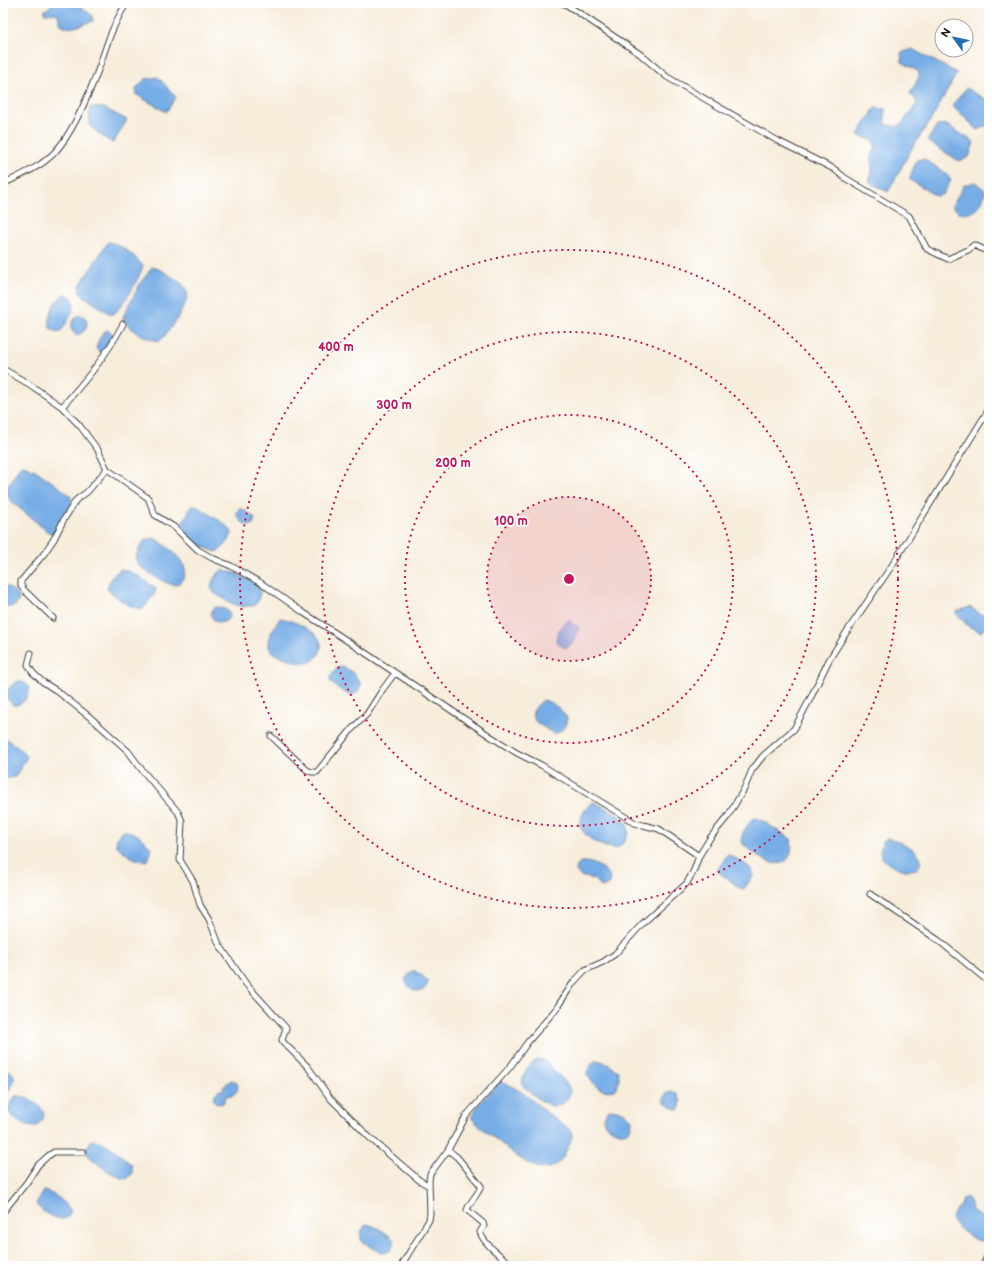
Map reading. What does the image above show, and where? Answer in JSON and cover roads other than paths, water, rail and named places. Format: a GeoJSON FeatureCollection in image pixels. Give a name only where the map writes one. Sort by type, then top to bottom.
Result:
{"type":"FeatureCollection","features":[{"type":"Feature","properties":{"kind":"street"},"geometry":{"type":"LineString","coordinates":[[3,184],[33,169],[55,152],[72,128],[94,81],[118,15],[127,3]]}},
{"type":"Feature","properties":{"kind":"street"},"geometry":{"type":"LineString","coordinates":[[562,3],[640,54],[667,77],[778,141],[834,169],[845,178],[909,216],[927,249],[948,259],[968,250],[974,245],[989,252]]}},
{"type":"Feature","properties":{"kind":"street"},"geometry":{"type":"LineString","coordinates":[[62,408],[87,379],[113,343],[123,324]]}},
{"type":"Feature","properties":{"kind":"street"},"geometry":{"type":"LineString","coordinates":[[3,369],[29,384],[62,408],[80,426],[98,450],[107,469],[148,498],[155,515],[174,527],[198,550],[261,583],[304,613],[512,749],[635,823],[659,829],[699,856]]}},
{"type":"Feature","properties":{"kind":"street"},"geometry":{"type":"LineString","coordinates":[[401,1266],[429,1220],[431,1203],[429,1186],[430,1174],[448,1150],[466,1116],[510,1067],[527,1043],[556,1009],[573,983],[585,970],[616,954],[630,937],[687,883],[699,856],[710,838],[728,816],[744,789],[752,770],[763,756],[794,729],[829,660],[846,632],[891,567],[989,409]]}},
{"type":"Feature","properties":{"kind":"street"},"geometry":{"type":"LineString","coordinates":[[53,618],[24,590],[21,586],[21,581],[43,555],[54,539],[76,500],[87,492],[107,469]]}},
{"type":"Feature","properties":{"kind":"street"},"geometry":{"type":"LineString","coordinates":[[31,653],[28,665],[33,673],[91,718],[128,751],[142,770],[178,812],[182,821],[180,860],[194,881],[200,905],[209,919],[219,944],[230,962],[246,984],[286,1028],[282,1040],[283,1042],[308,1067],[330,1098],[351,1119],[419,1180],[429,1186]]}},
{"type":"Feature","properties":{"kind":"street"},"geometry":{"type":"LineString","coordinates":[[270,736],[307,770],[317,772],[352,729],[367,714],[395,673]]}},
{"type":"Feature","properties":{"kind":"street"},"geometry":{"type":"LineString","coordinates":[[870,894],[938,940],[989,982]]}},
{"type":"Feature","properties":{"kind":"street"},"geometry":{"type":"LineString","coordinates":[[448,1150],[457,1157],[481,1186],[479,1192],[468,1206],[467,1210],[483,1223],[484,1226],[480,1232],[486,1243],[513,1266]]}},
{"type":"Feature","properties":{"kind":"street"},"geometry":{"type":"LineString","coordinates":[[3,1212],[27,1182],[38,1165],[48,1156],[54,1152],[83,1152]]}},
{"type":"Feature","properties":{"kind":"street"},"geometry":{"type":"LineString","coordinates":[[983,1266],[989,1252]]}},
{"type":"Feature","properties":{"kind":"water"},"geometry":{"type":"Polygon","coordinates":[[[52,3],[76,3],[93,16],[93,21],[80,26],[65,26],[59,22],[57,13],[44,14],[45,10],[49,8],[52,3]]]}},
{"type":"Feature","properties":{"kind":"water"},"geometry":{"type":"Polygon","coordinates":[[[912,49],[957,73],[932,118],[912,148],[888,192],[869,182],[872,172],[871,156],[876,148],[874,141],[858,135],[875,108],[885,109],[885,124],[897,127],[904,121],[917,104],[915,98],[910,94],[919,77],[919,72],[902,62],[901,53],[912,49]]]}},
{"type":"Feature","properties":{"kind":"water"},"geometry":{"type":"Polygon","coordinates":[[[158,77],[176,97],[166,112],[137,95],[136,89],[145,79],[158,77]]]}},
{"type":"Feature","properties":{"kind":"water"},"geometry":{"type":"Polygon","coordinates":[[[966,88],[989,101],[989,124],[978,130],[952,106],[966,88]]]}},
{"type":"Feature","properties":{"kind":"water"},"geometry":{"type":"Polygon","coordinates":[[[90,107],[104,108],[127,120],[113,143],[89,125],[90,107]]]}},
{"type":"Feature","properties":{"kind":"water"},"geometry":{"type":"Polygon","coordinates":[[[945,124],[974,142],[969,157],[959,161],[927,141],[937,126],[945,124]]]}},
{"type":"Feature","properties":{"kind":"water"},"geometry":{"type":"Polygon","coordinates":[[[924,159],[945,173],[951,180],[943,194],[936,196],[909,179],[917,160],[924,159]]]}},
{"type":"Feature","properties":{"kind":"water"},"geometry":{"type":"Polygon","coordinates":[[[975,182],[985,190],[982,201],[972,212],[959,213],[952,206],[964,185],[975,182]]]}},
{"type":"Feature","properties":{"kind":"water"},"geometry":{"type":"Polygon","coordinates":[[[108,242],[118,245],[127,251],[143,266],[131,291],[123,304],[114,314],[110,314],[82,295],[79,291],[80,285],[108,242]]]}},
{"type":"Feature","properties":{"kind":"water"},"geometry":{"type":"Polygon","coordinates":[[[152,267],[157,268],[179,281],[185,287],[187,292],[187,297],[182,310],[173,325],[160,341],[150,339],[133,330],[123,317],[138,287],[152,267]]]}},
{"type":"Feature","properties":{"kind":"water"},"geometry":{"type":"Polygon","coordinates":[[[64,294],[70,296],[74,305],[67,323],[60,332],[50,328],[50,318],[54,305],[64,294]]]}},
{"type":"Feature","properties":{"kind":"water"},"geometry":{"type":"Polygon","coordinates":[[[78,315],[85,318],[87,325],[80,334],[76,335],[71,328],[71,325],[78,315]]]}},
{"type":"Feature","properties":{"kind":"water"},"geometry":{"type":"Polygon","coordinates":[[[107,330],[113,334],[113,336],[102,353],[96,348],[101,335],[107,330]]]}},
{"type":"Feature","properties":{"kind":"water"},"geometry":{"type":"Polygon","coordinates":[[[24,465],[37,471],[70,495],[72,504],[54,534],[48,532],[12,502],[7,495],[7,488],[20,466],[24,465]]]}},
{"type":"Feature","properties":{"kind":"water"},"geometry":{"type":"Polygon","coordinates":[[[195,505],[225,524],[232,532],[227,544],[217,552],[190,540],[182,532],[180,527],[190,508],[195,505]]]}},
{"type":"Feature","properties":{"kind":"water"},"geometry":{"type":"Polygon","coordinates":[[[240,508],[255,518],[253,524],[249,526],[239,519],[237,514],[240,508]]]}},
{"type":"Feature","properties":{"kind":"water"},"geometry":{"type":"Polygon","coordinates":[[[154,538],[172,552],[184,565],[184,576],[176,585],[160,580],[137,564],[137,555],[144,541],[154,538]]]}},
{"type":"Feature","properties":{"kind":"water"},"geometry":{"type":"Polygon","coordinates":[[[121,569],[134,574],[156,589],[154,595],[143,609],[133,607],[124,602],[107,588],[112,576],[121,569]]]}},
{"type":"Feature","properties":{"kind":"water"},"geometry":{"type":"Polygon","coordinates":[[[223,570],[232,572],[258,585],[260,594],[257,603],[253,606],[242,607],[231,603],[214,593],[211,587],[216,575],[223,570]]]}},
{"type":"Feature","properties":{"kind":"water"},"geometry":{"type":"Polygon","coordinates":[[[3,584],[15,592],[19,597],[16,605],[9,607],[3,606],[3,584]]]}},
{"type":"Feature","properties":{"kind":"water"},"geometry":{"type":"Polygon","coordinates":[[[215,607],[222,608],[227,611],[230,614],[228,619],[224,622],[220,622],[213,619],[211,616],[215,607]]]}},
{"type":"Feature","properties":{"kind":"water"},"geometry":{"type":"Polygon","coordinates":[[[970,607],[980,614],[989,617],[989,623],[981,632],[969,627],[955,612],[970,607]]]}},
{"type":"Feature","properties":{"kind":"water"},"geometry":{"type":"Polygon","coordinates":[[[280,618],[289,620],[304,627],[319,638],[321,642],[320,651],[312,662],[298,662],[272,652],[269,639],[280,618]]]}},
{"type":"Feature","properties":{"kind":"water"},"geometry":{"type":"Polygon","coordinates":[[[568,620],[579,628],[579,631],[577,637],[567,648],[561,646],[556,640],[558,632],[568,620]]]}},
{"type":"Feature","properties":{"kind":"water"},"geometry":{"type":"Polygon","coordinates":[[[338,667],[349,670],[361,684],[355,694],[348,694],[331,683],[330,677],[338,667]]]}},
{"type":"Feature","properties":{"kind":"water"},"geometry":{"type":"Polygon","coordinates":[[[19,681],[25,683],[30,688],[25,700],[14,706],[5,696],[10,687],[19,681]]]}},
{"type":"Feature","properties":{"kind":"water"},"geometry":{"type":"Polygon","coordinates":[[[543,700],[557,707],[567,718],[564,728],[554,734],[536,722],[533,716],[534,709],[543,700]]]}},
{"type":"Feature","properties":{"kind":"water"},"geometry":{"type":"Polygon","coordinates":[[[3,736],[21,750],[27,757],[15,777],[3,779],[3,736]]]}},
{"type":"Feature","properties":{"kind":"water"},"geometry":{"type":"Polygon","coordinates":[[[594,802],[615,813],[626,822],[629,832],[625,841],[618,848],[606,847],[595,842],[585,834],[579,824],[588,806],[594,802]]]}},
{"type":"Feature","properties":{"kind":"water"},"geometry":{"type":"Polygon","coordinates":[[[757,818],[791,839],[792,845],[790,855],[787,860],[775,864],[769,862],[756,855],[741,842],[743,832],[746,827],[752,819],[757,818]]]}},
{"type":"Feature","properties":{"kind":"water"},"geometry":{"type":"Polygon","coordinates":[[[124,831],[137,834],[147,843],[152,850],[148,860],[144,861],[135,859],[116,845],[116,840],[124,831]]]}},
{"type":"Feature","properties":{"kind":"water"},"geometry":{"type":"Polygon","coordinates":[[[888,838],[910,847],[919,855],[921,860],[917,869],[903,869],[893,866],[884,860],[880,852],[883,842],[888,838]]]}},
{"type":"Feature","properties":{"kind":"water"},"geometry":{"type":"Polygon","coordinates":[[[727,855],[744,863],[750,868],[754,875],[744,889],[741,889],[717,871],[727,855]]]}},
{"type":"Feature","properties":{"kind":"water"},"geometry":{"type":"Polygon","coordinates":[[[580,862],[593,864],[604,870],[610,877],[609,883],[606,887],[600,886],[591,878],[580,876],[576,872],[577,866],[580,862]]]}},
{"type":"Feature","properties":{"kind":"water"},"geometry":{"type":"Polygon","coordinates":[[[413,970],[428,981],[427,986],[421,991],[413,990],[405,979],[413,970]]]}},
{"type":"Feature","properties":{"kind":"water"},"geometry":{"type":"Polygon","coordinates":[[[542,1059],[569,1087],[570,1094],[568,1098],[560,1105],[552,1106],[545,1103],[524,1087],[522,1083],[524,1074],[530,1064],[542,1059]]]}},
{"type":"Feature","properties":{"kind":"water"},"geometry":{"type":"Polygon","coordinates":[[[596,1060],[605,1063],[618,1071],[619,1081],[614,1090],[607,1091],[600,1089],[594,1085],[587,1076],[588,1069],[596,1060]]]}},
{"type":"Feature","properties":{"kind":"water"},"geometry":{"type":"Polygon","coordinates":[[[9,1070],[14,1077],[14,1080],[11,1088],[3,1098],[3,1075],[9,1070]]]}},
{"type":"Feature","properties":{"kind":"water"},"geometry":{"type":"Polygon","coordinates":[[[231,1080],[237,1083],[238,1089],[233,1095],[227,1095],[223,1103],[216,1103],[213,1099],[215,1094],[220,1090],[224,1090],[223,1087],[231,1080]]]}},
{"type":"Feature","properties":{"kind":"water"},"geometry":{"type":"Polygon","coordinates":[[[499,1082],[514,1087],[522,1092],[572,1131],[570,1142],[558,1163],[550,1168],[542,1168],[532,1165],[514,1154],[472,1119],[472,1115],[479,1104],[499,1082]]]}},
{"type":"Feature","properties":{"kind":"water"},"geometry":{"type":"Polygon","coordinates":[[[671,1091],[677,1094],[681,1101],[678,1110],[663,1101],[666,1094],[671,1091]]]}},
{"type":"Feature","properties":{"kind":"water"},"geometry":{"type":"Polygon","coordinates":[[[16,1096],[24,1097],[32,1101],[44,1112],[43,1119],[36,1127],[27,1126],[20,1123],[8,1111],[10,1104],[16,1096]]]}},
{"type":"Feature","properties":{"kind":"water"},"geometry":{"type":"Polygon","coordinates":[[[609,1109],[621,1111],[627,1114],[632,1123],[627,1132],[623,1133],[617,1131],[610,1128],[606,1124],[603,1119],[609,1109]]]}},
{"type":"Feature","properties":{"kind":"water"},"geometry":{"type":"Polygon","coordinates":[[[92,1140],[104,1143],[119,1153],[132,1165],[132,1174],[127,1179],[116,1176],[95,1161],[86,1153],[87,1147],[92,1140]]]}},
{"type":"Feature","properties":{"kind":"water"},"geometry":{"type":"Polygon","coordinates":[[[43,1191],[55,1195],[66,1204],[71,1211],[67,1218],[59,1219],[50,1216],[38,1207],[36,1204],[43,1191]]]}},
{"type":"Feature","properties":{"kind":"water"},"geometry":{"type":"Polygon","coordinates":[[[965,1197],[969,1199],[972,1211],[989,1222],[989,1237],[984,1241],[970,1236],[952,1221],[956,1210],[961,1206],[965,1197]]]}},
{"type":"Feature","properties":{"kind":"water"},"geometry":{"type":"Polygon","coordinates":[[[366,1224],[381,1230],[394,1240],[389,1251],[385,1253],[380,1252],[361,1240],[361,1232],[366,1224]]]}}]}
